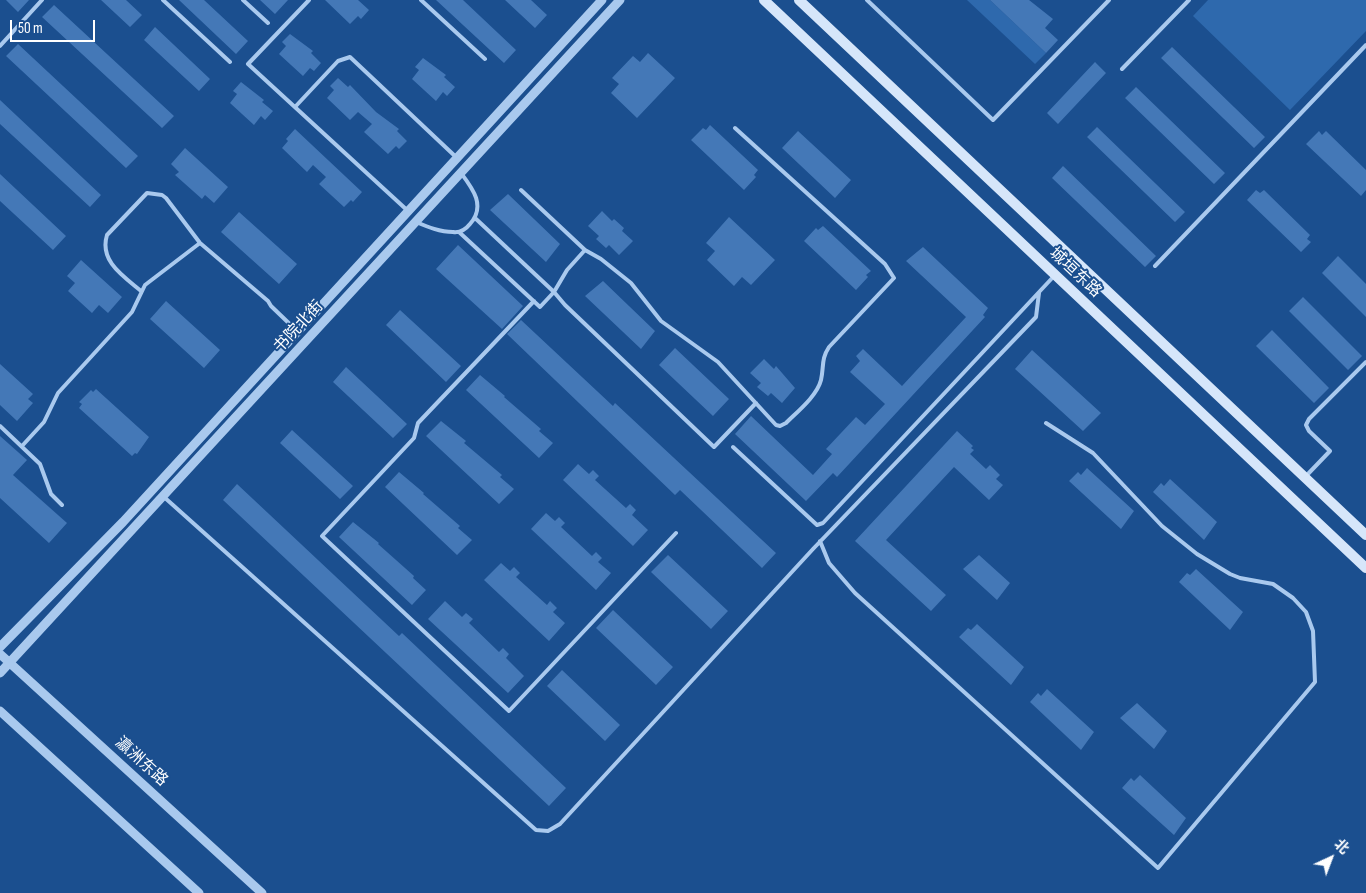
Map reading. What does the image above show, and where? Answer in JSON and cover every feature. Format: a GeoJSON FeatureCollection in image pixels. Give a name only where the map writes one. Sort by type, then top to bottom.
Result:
{"type":"FeatureCollection","features":[{"type":"Feature","properties":{"kind":"main road","name":"城垣东路"},"geometry":{"type":"LineString","coordinates":[[764,0],[1366,568]]}},
{"type":"Feature","properties":{"kind":"main road","name":"城垣东路"},"geometry":{"type":"LineString","coordinates":[[799,0],[1366,535]]}},
{"type":"Feature","properties":{"kind":"street","name":"书院北街"},"geometry":{"type":"LineString","coordinates":[[0,647],[123,522],[602,0]]}},
{"type":"Feature","properties":{"kind":"street","name":"书院北街"},"geometry":{"type":"LineString","coordinates":[[0,673],[620,0]]}},
{"type":"Feature","properties":{"kind":"street","name":"瀛洲东路"},"geometry":{"type":"LineString","coordinates":[[0,654],[262,893]]}},
{"type":"Feature","properties":{"kind":"street"},"geometry":{"type":"LineString","coordinates":[[0,711],[199,893]]}},
{"type":"Feature","properties":{"kind":"lane"},"geometry":{"type":"LineString","coordinates":[[0,46],[42,0]]}},
{"type":"Feature","properties":{"kind":"lane"},"geometry":{"type":"LineString","coordinates":[[163,0],[230,62]]}},
{"type":"Feature","properties":{"kind":"lane"},"geometry":{"type":"LineString","coordinates":[[243,0],[268,23]]}},
{"type":"Feature","properties":{"kind":"lane"},"geometry":{"type":"LineString","coordinates":[[310,0],[248,64],[408,211]]}},
{"type":"Feature","properties":{"kind":"lane"},"geometry":{"type":"LineString","coordinates":[[421,0],[484,59]]}},
{"type":"Feature","properties":{"kind":"lane"},"geometry":{"type":"LineString","coordinates":[[867,0],[993,120],[1109,0]]}},
{"type":"Feature","properties":{"kind":"lane"},"geometry":{"type":"LineString","coordinates":[[1122,69],[1189,0]]}},
{"type":"Feature","properties":{"kind":"lane"},"geometry":{"type":"LineString","coordinates":[[1155,266],[1366,45]]}},
{"type":"Feature","properties":{"kind":"lane"},"geometry":{"type":"LineString","coordinates":[[295,107],[338,61],[350,57],[457,158]]}},
{"type":"Feature","properties":{"kind":"lane"},"geometry":{"type":"LineString","coordinates":[[521,190],[585,250],[601,259],[631,284],[661,321],[718,362],[776,425],[780,426],[786,423],[814,392],[821,381],[822,361],[829,346],[894,278],[885,264],[735,128]]}},
{"type":"Feature","properties":{"kind":"lane"},"geometry":{"type":"LineString","coordinates":[[459,232],[469,225],[478,211],[473,190],[461,173]]}},
{"type":"Feature","properties":{"kind":"lane"},"geometry":{"type":"LineString","coordinates":[[141,291],[108,261],[105,242],[107,235],[142,196],[147,193],[162,195],[200,242],[268,301],[297,332]]}},
{"type":"Feature","properties":{"kind":"lane"},"geometry":{"type":"LineString","coordinates":[[475,218],[714,448],[756,403]]}},
{"type":"Feature","properties":{"kind":"lane"},"geometry":{"type":"LineString","coordinates":[[416,222],[433,230],[459,232],[540,307],[554,292],[566,270],[585,250]]}},
{"type":"Feature","properties":{"kind":"lane"},"geometry":{"type":"LineString","coordinates":[[22,446],[44,422],[58,393],[132,312],[141,291],[153,278],[200,242]]}},
{"type":"Feature","properties":{"kind":"lane"},"geometry":{"type":"LineString","coordinates":[[733,447],[817,525],[823,523],[1055,275]]}},
{"type":"Feature","properties":{"kind":"lane"},"geometry":{"type":"LineString","coordinates":[[164,497],[536,830],[548,831],[560,824],[820,541],[1036,317],[1039,293]]}},
{"type":"Feature","properties":{"kind":"lane"},"geometry":{"type":"LineString","coordinates":[[534,301],[418,423],[414,438],[322,536],[509,711],[676,533]]}},
{"type":"Feature","properties":{"kind":"lane"},"geometry":{"type":"LineString","coordinates":[[1305,477],[1330,451],[1309,431],[1306,425],[1309,419],[1366,362]]}},
{"type":"Feature","properties":{"kind":"lane"},"geometry":{"type":"LineString","coordinates":[[820,541],[829,562],[856,593],[1158,868],[1315,682],[1313,631],[1306,612],[1283,589],[1273,584],[1240,578],[1197,554],[1162,526],[1093,453],[1046,423]]}},
{"type":"Feature","properties":{"kind":"lane"},"geometry":{"type":"LineString","coordinates":[[0,426],[40,464],[51,494],[62,505]]}},
{"type":"Feature","properties":{"kind":"shaded area"},"geometry":{"type":"Polygon","coordinates":[[[967,0],[990,0],[1046,53],[1035,64],[967,0]]]}},
{"type":"Feature","properties":{"kind":"shaded area"},"geometry":{"type":"Polygon","coordinates":[[[1208,0],[1366,0],[1366,31],[1290,110],[1193,16],[1208,0]]]}},
{"type":"Feature","properties":{"kind":"building"},"geometry":{"type":"Polygon","coordinates":[[[6,0],[29,0],[18,12],[6,0]]]}},
{"type":"Feature","properties":{"kind":"building"},"geometry":{"type":"Polygon","coordinates":[[[101,0],[126,0],[142,15],[130,27],[101,0]]]}},
{"type":"Feature","properties":{"kind":"building"},"geometry":{"type":"Polygon","coordinates":[[[179,0],[204,0],[248,41],[236,54],[179,0]]]}},
{"type":"Feature","properties":{"kind":"building"},"geometry":{"type":"Polygon","coordinates":[[[260,0],[288,0],[275,14],[260,0]]]}},
{"type":"Feature","properties":{"kind":"building"},"geometry":{"type":"Polygon","coordinates":[[[325,0],[358,0],[369,10],[361,19],[358,16],[350,24],[325,0]]]}},
{"type":"Feature","properties":{"kind":"building"},"geometry":{"type":"Polygon","coordinates":[[[436,0],[463,0],[516,50],[504,63],[436,0]]]}},
{"type":"Feature","properties":{"kind":"building"},"geometry":{"type":"Polygon","coordinates":[[[505,0],[531,0],[547,15],[535,28],[505,0]]]}},
{"type":"Feature","properties":{"kind":"building"},"geometry":{"type":"Polygon","coordinates":[[[990,0],[1029,0],[1053,19],[1045,28],[1058,40],[1046,53],[990,0]]]}},
{"type":"Feature","properties":{"kind":"building"},"geometry":{"type":"Polygon","coordinates":[[[54,5],[174,116],[162,128],[42,17],[54,5]]]}},
{"type":"Feature","properties":{"kind":"building"},"geometry":{"type":"Polygon","coordinates":[[[155,27],[210,79],[199,91],[144,40],[155,27]]]}},
{"type":"Feature","properties":{"kind":"building"},"geometry":{"type":"Polygon","coordinates":[[[290,34],[313,51],[311,53],[321,63],[314,71],[310,68],[303,76],[279,54],[286,46],[282,42],[290,34]]]}},
{"type":"Feature","properties":{"kind":"building"},"geometry":{"type":"Polygon","coordinates":[[[18,44],[138,156],[126,168],[6,56],[18,44]]]}},
{"type":"Feature","properties":{"kind":"building"},"geometry":{"type":"Polygon","coordinates":[[[1172,47],[1265,137],[1254,148],[1161,58],[1172,47]]]}},
{"type":"Feature","properties":{"kind":"building"},"geometry":{"type":"Polygon","coordinates":[[[648,53],[675,78],[637,118],[611,93],[619,84],[612,78],[633,56],[640,62],[648,53]]]}},
{"type":"Feature","properties":{"kind":"building"},"geometry":{"type":"Polygon","coordinates":[[[423,58],[446,75],[444,77],[455,87],[447,96],[443,92],[436,101],[412,79],[419,70],[415,67],[423,58]]]}},
{"type":"Feature","properties":{"kind":"building"},"geometry":{"type":"Polygon","coordinates":[[[1095,62],[1106,73],[1058,124],[1047,113],[1095,62]]]}},
{"type":"Feature","properties":{"kind":"building"},"geometry":{"type":"Polygon","coordinates":[[[338,78],[348,87],[350,85],[376,112],[399,129],[397,131],[407,141],[399,149],[396,146],[388,154],[364,132],[372,124],[358,112],[350,120],[327,98],[334,90],[330,86],[338,78]]]}},
{"type":"Feature","properties":{"kind":"building"},"geometry":{"type":"Polygon","coordinates":[[[241,82],[264,100],[262,102],[273,111],[265,120],[261,116],[254,125],[230,103],[237,94],[233,91],[241,82]]]}},
{"type":"Feature","properties":{"kind":"building"},"geometry":{"type":"Polygon","coordinates":[[[1136,87],[1225,173],[1214,184],[1125,98],[1136,87]]]}},
{"type":"Feature","properties":{"kind":"building"},"geometry":{"type":"Polygon","coordinates":[[[0,100],[101,195],[90,207],[0,124],[0,100]]]}},
{"type":"Feature","properties":{"kind":"building"},"geometry":{"type":"Polygon","coordinates":[[[710,125],[758,170],[754,175],[756,177],[744,190],[691,140],[703,128],[706,130],[710,125]]]}},
{"type":"Feature","properties":{"kind":"building"},"geometry":{"type":"Polygon","coordinates":[[[1097,127],[1185,212],[1175,222],[1087,137],[1097,127]]]}},
{"type":"Feature","properties":{"kind":"building"},"geometry":{"type":"Polygon","coordinates":[[[295,129],[362,192],[353,202],[351,200],[344,207],[319,184],[326,177],[313,165],[307,172],[282,148],[288,141],[286,139],[295,129]]]}},
{"type":"Feature","properties":{"kind":"building"},"geometry":{"type":"Polygon","coordinates":[[[798,131],[851,180],[835,198],[782,148],[798,131]]]}},
{"type":"Feature","properties":{"kind":"building"},"geometry":{"type":"Polygon","coordinates":[[[1319,131],[1322,135],[1326,131],[1366,170],[1366,190],[1361,196],[1306,144],[1319,131]]]}},
{"type":"Feature","properties":{"kind":"building"},"geometry":{"type":"Polygon","coordinates":[[[185,148],[228,187],[214,203],[205,195],[202,199],[175,175],[179,172],[171,164],[185,148]]]}},
{"type":"Feature","properties":{"kind":"building"},"geometry":{"type":"Polygon","coordinates":[[[1063,166],[1156,256],[1145,267],[1052,178],[1063,166]]]}},
{"type":"Feature","properties":{"kind":"building"},"geometry":{"type":"Polygon","coordinates":[[[0,174],[66,236],[53,250],[0,201],[0,174]]]}},
{"type":"Feature","properties":{"kind":"building"},"geometry":{"type":"Polygon","coordinates":[[[1256,190],[1260,193],[1264,190],[1310,235],[1307,239],[1311,242],[1301,252],[1247,200],[1256,190]]]}},
{"type":"Feature","properties":{"kind":"building"},"geometry":{"type":"Polygon","coordinates":[[[508,194],[560,244],[546,262],[490,210],[508,194]]]}},
{"type":"Feature","properties":{"kind":"building"},"geometry":{"type":"Polygon","coordinates":[[[602,211],[612,221],[614,219],[624,228],[622,231],[633,241],[619,255],[609,245],[606,248],[596,239],[599,236],[588,226],[602,211]]]}},
{"type":"Feature","properties":{"kind":"building"},"geometry":{"type":"Polygon","coordinates":[[[239,212],[297,264],[279,284],[221,232],[239,212]]]}},
{"type":"Feature","properties":{"kind":"building"},"geometry":{"type":"Polygon","coordinates":[[[729,217],[775,260],[751,285],[742,277],[734,286],[707,260],[715,251],[706,243],[729,217]]]}},
{"type":"Feature","properties":{"kind":"building"},"geometry":{"type":"Polygon","coordinates":[[[823,226],[871,271],[856,290],[804,241],[816,228],[818,230],[823,226]]]}},
{"type":"Feature","properties":{"kind":"building"},"geometry":{"type":"Polygon","coordinates":[[[458,245],[523,306],[502,329],[436,269],[458,245]]]}},
{"type":"Feature","properties":{"kind":"building"},"geometry":{"type":"Polygon","coordinates":[[[923,247],[988,308],[983,315],[985,317],[837,477],[833,473],[806,501],[735,434],[751,416],[813,475],[832,454],[826,449],[856,417],[865,425],[885,404],[850,372],[860,361],[856,356],[863,349],[902,386],[966,317],[906,261],[923,247]]]}},
{"type":"Feature","properties":{"kind":"building"},"geometry":{"type":"Polygon","coordinates":[[[1338,256],[1366,284],[1366,317],[1322,273],[1338,256]]]}},
{"type":"Feature","properties":{"kind":"building"},"geometry":{"type":"Polygon","coordinates":[[[81,260],[122,297],[108,313],[99,305],[92,313],[68,291],[75,283],[67,276],[81,260]]]}},
{"type":"Feature","properties":{"kind":"building"},"geometry":{"type":"Polygon","coordinates":[[[603,281],[655,331],[641,349],[585,296],[603,281]]]}},
{"type":"Feature","properties":{"kind":"building"},"geometry":{"type":"Polygon","coordinates":[[[1303,297],[1362,356],[1348,370],[1289,311],[1303,297]]]}},
{"type":"Feature","properties":{"kind":"building"},"geometry":{"type":"Polygon","coordinates":[[[166,301],[220,350],[204,368],[150,319],[166,301]]]}},
{"type":"Feature","properties":{"kind":"building"},"geometry":{"type":"Polygon","coordinates":[[[400,310],[461,366],[446,382],[386,325],[400,310]]]}},
{"type":"Feature","properties":{"kind":"building"},"geometry":{"type":"Polygon","coordinates":[[[521,320],[613,406],[615,403],[776,553],[762,568],[680,490],[675,495],[507,334],[521,320]]]}},
{"type":"Feature","properties":{"kind":"building"},"geometry":{"type":"Polygon","coordinates":[[[1272,330],[1329,388],[1314,403],[1256,346],[1272,330]]]}},
{"type":"Feature","properties":{"kind":"building"},"geometry":{"type":"Polygon","coordinates":[[[675,348],[729,399],[713,416],[659,365],[675,348]]]}},
{"type":"Feature","properties":{"kind":"building"},"geometry":{"type":"Polygon","coordinates":[[[1032,350],[1101,413],[1083,431],[1015,369],[1032,350]]]}},
{"type":"Feature","properties":{"kind":"building"},"geometry":{"type":"Polygon","coordinates":[[[764,359],[774,369],[776,366],[795,388],[782,403],[771,393],[768,396],[757,387],[761,383],[750,373],[764,359]]]}},
{"type":"Feature","properties":{"kind":"building"},"geometry":{"type":"Polygon","coordinates":[[[0,364],[33,394],[28,399],[33,403],[17,421],[0,405],[0,364]]]}},
{"type":"Feature","properties":{"kind":"building"},"geometry":{"type":"Polygon","coordinates":[[[346,367],[407,424],[393,438],[333,382],[346,367]]]}},
{"type":"Feature","properties":{"kind":"building"},"geometry":{"type":"Polygon","coordinates":[[[480,375],[541,429],[539,431],[553,443],[539,458],[466,390],[480,375]]]}},
{"type":"Feature","properties":{"kind":"building"},"geometry":{"type":"Polygon","coordinates":[[[96,389],[149,437],[137,454],[135,453],[132,456],[79,408],[82,404],[79,402],[91,390],[93,392],[96,389]]]}},
{"type":"Feature","properties":{"kind":"building"},"geometry":{"type":"Polygon","coordinates":[[[441,421],[466,441],[464,443],[502,475],[500,477],[514,489],[499,504],[426,436],[441,421]]]}},
{"type":"Feature","properties":{"kind":"building"},"geometry":{"type":"Polygon","coordinates":[[[292,430],[353,486],[340,499],[280,443],[292,430]]]}},
{"type":"Feature","properties":{"kind":"building"},"geometry":{"type":"Polygon","coordinates":[[[957,431],[973,446],[971,448],[974,450],[970,454],[986,469],[990,465],[1000,475],[996,479],[1003,485],[989,500],[954,467],[886,540],[946,595],[931,611],[855,541],[957,431]]]}},
{"type":"Feature","properties":{"kind":"building"},"geometry":{"type":"Polygon","coordinates":[[[0,436],[27,460],[13,475],[67,523],[49,543],[0,498],[0,436]]]}},
{"type":"Feature","properties":{"kind":"building"},"geometry":{"type":"Polygon","coordinates":[[[578,464],[589,474],[593,470],[599,476],[595,480],[626,508],[630,504],[636,510],[632,515],[648,530],[633,546],[563,480],[578,464]]]}},
{"type":"Feature","properties":{"kind":"building"},"geometry":{"type":"Polygon","coordinates":[[[1087,468],[1134,511],[1121,529],[1069,481],[1078,472],[1081,475],[1087,468]]]}},
{"type":"Feature","properties":{"kind":"building"},"geometry":{"type":"Polygon","coordinates":[[[399,472],[460,526],[458,528],[472,540],[457,555],[385,487],[399,472]]]}},
{"type":"Feature","properties":{"kind":"building"},"geometry":{"type":"Polygon","coordinates":[[[1170,479],[1217,522],[1204,540],[1153,492],[1161,483],[1164,486],[1170,479]]]}},
{"type":"Feature","properties":{"kind":"building"},"geometry":{"type":"Polygon","coordinates":[[[237,484],[399,636],[402,633],[566,788],[549,806],[223,500],[237,484]]]}},
{"type":"Feature","properties":{"kind":"building"},"geometry":{"type":"Polygon","coordinates":[[[546,513],[555,521],[559,517],[565,523],[561,527],[592,556],[596,552],[602,558],[598,562],[611,573],[596,590],[531,529],[546,513]]]}},
{"type":"Feature","properties":{"kind":"building"},"geometry":{"type":"Polygon","coordinates":[[[353,522],[379,543],[426,590],[412,605],[339,537],[353,522]]]}},
{"type":"Feature","properties":{"kind":"building"},"geometry":{"type":"Polygon","coordinates":[[[668,555],[728,611],[711,629],[651,572],[668,555]]]}},
{"type":"Feature","properties":{"kind":"building"},"geometry":{"type":"Polygon","coordinates":[[[979,555],[1010,583],[997,600],[963,569],[979,555]]]}},
{"type":"Feature","properties":{"kind":"building"},"geometry":{"type":"Polygon","coordinates":[[[501,563],[510,571],[514,567],[520,573],[516,577],[547,605],[550,601],[557,608],[553,612],[565,623],[549,641],[484,580],[501,563]]]}},
{"type":"Feature","properties":{"kind":"building"},"geometry":{"type":"Polygon","coordinates":[[[1196,569],[1243,612],[1230,630],[1179,582],[1187,573],[1190,575],[1196,569]]]}},
{"type":"Feature","properties":{"kind":"building"},"geometry":{"type":"Polygon","coordinates":[[[445,601],[462,617],[466,613],[473,619],[469,623],[499,652],[503,648],[509,654],[506,658],[524,676],[508,693],[428,619],[445,601]]]}},
{"type":"Feature","properties":{"kind":"building"},"geometry":{"type":"Polygon","coordinates":[[[613,610],[673,667],[656,685],[596,628],[613,610]]]}},
{"type":"Feature","properties":{"kind":"building"},"geometry":{"type":"Polygon","coordinates":[[[977,624],[1024,667],[1011,685],[959,637],[968,628],[971,630],[977,624]]]}},
{"type":"Feature","properties":{"kind":"building"},"geometry":{"type":"Polygon","coordinates":[[[562,670],[620,725],[605,741],[547,686],[562,670]]]}},
{"type":"Feature","properties":{"kind":"building"},"geometry":{"type":"Polygon","coordinates":[[[1047,689],[1094,732],[1081,750],[1030,702],[1038,693],[1041,696],[1047,689]]]}},
{"type":"Feature","properties":{"kind":"building"},"geometry":{"type":"Polygon","coordinates":[[[1137,703],[1167,731],[1154,749],[1120,718],[1137,703]]]}},
{"type":"Feature","properties":{"kind":"building"},"geometry":{"type":"Polygon","coordinates":[[[1140,775],[1186,818],[1174,835],[1122,788],[1131,778],[1134,781],[1140,775]]]}}]}
